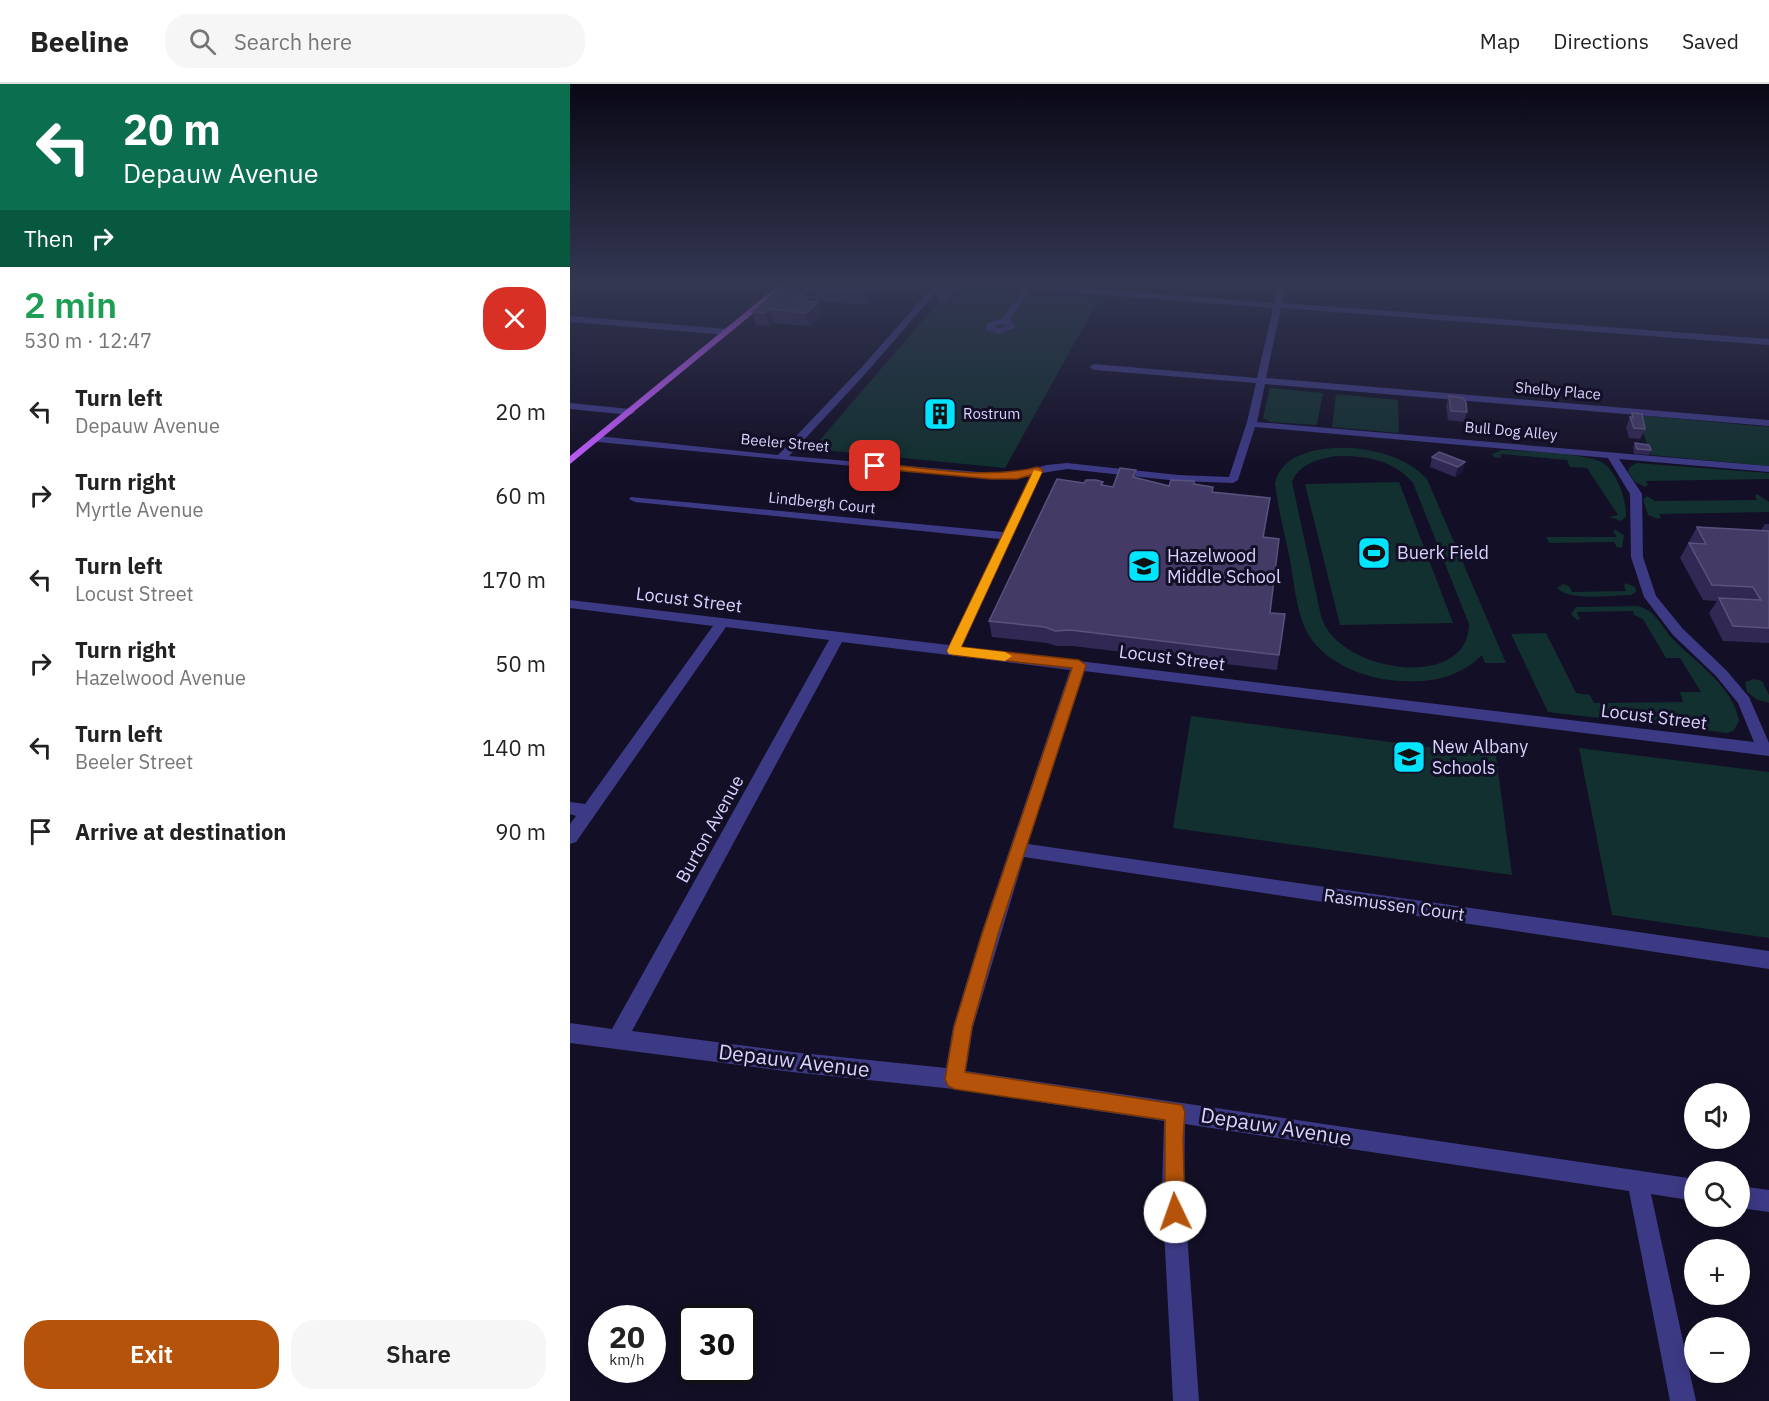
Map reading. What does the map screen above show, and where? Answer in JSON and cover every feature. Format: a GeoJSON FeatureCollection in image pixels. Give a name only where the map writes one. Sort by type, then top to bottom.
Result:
{"type":"FeatureCollection","features":[{"type":"Feature","properties":{"kind":"main road"},"geometry":{"type":"LineString","coordinates":[[570,461],[711,345]]}},
{"type":"Feature","properties":{"kind":"street"},"geometry":{"type":"LineString","coordinates":[[781,458],[885,345]]}},
{"type":"Feature","properties":{"kind":"street"},"geometry":{"type":"LineString","coordinates":[[1250,424],[1268,345]]}},
{"type":"Feature","properties":{"kind":"street","name":"Shelby Place"},"geometry":{"type":"LineString","coordinates":[[1094,367],[1769,423]]}},
{"type":"Feature","properties":{"kind":"street"},"geometry":{"type":"LineString","coordinates":[[570,406],[630,412]]}},
{"type":"Feature","properties":{"kind":"street","name":"Beeler Street"},"geometry":{"type":"LineString","coordinates":[[598,439],[991,476],[1017,476],[1066,466],[1233,480],[1250,424]]}},
{"type":"Feature","properties":{"kind":"street","name":"Bull Dog Alley"},"geometry":{"type":"LineString","coordinates":[[1250,424],[1769,469]]}},
{"type":"Feature","properties":{"kind":"street"},"geometry":{"type":"LineString","coordinates":[[1611,455],[1636,494],[1637,557],[1651,598],[1678,632],[1740,695],[1747,705],[1766,749]]}},
{"type":"Feature","properties":{"kind":"street"},"geometry":{"type":"LineString","coordinates":[[953,651],[1038,470]]}},
{"type":"Feature","properties":{"kind":"street","name":"Lindbergh Court"},"geometry":{"type":"LineString","coordinates":[[635,499],[1006,536]]}},
{"type":"Feature","properties":{"kind":"street","name":"Locust Street"},"geometry":{"type":"LineString","coordinates":[[570,604],[1766,749]]}},
{"type":"Feature","properties":{"kind":"street"},"geometry":{"type":"LineString","coordinates":[[570,837],[722,623]]}},
{"type":"Feature","properties":{"kind":"street","name":"Burton Avenue"},"geometry":{"type":"LineString","coordinates":[[617,1039],[838,636]]}},
{"type":"Feature","properties":{"kind":"street"},"geometry":{"type":"LineString","coordinates":[[954,1079],[963,1027],[1018,849],[1079,665]]}},
{"type":"Feature","properties":{"kind":"street"},"geometry":{"type":"LineString","coordinates":[[570,808],[588,811]]}},
{"type":"Feature","properties":{"kind":"street","name":"Rasmussen Court"},"geometry":{"type":"LineString","coordinates":[[1018,849],[1769,960]]}},
{"type":"Feature","properties":{"kind":"street","name":"Depauw Avenue"},"geometry":{"type":"LineString","coordinates":[[570,1033],[792,1062],[954,1079],[1684,1188]]}},
{"type":"Feature","properties":{"kind":"street"},"geometry":{"type":"LineString","coordinates":[[1175,1112],[1173,1191],[1186,1401]]}},
{"type":"Feature","properties":{"kind":"street"},"geometry":{"type":"LineString","coordinates":[[1640,1182],[1640,1199],[1683,1401]]}},
{"type":"Feature","properties":{"kind":"street"},"geometry":{"type":"LineString","coordinates":[[1750,1198],[1769,1201]]}},
{"type":"Feature","properties":{"kind":"green space"},"geometry":{"type":"Polygon","coordinates":[[[901,345],[1073,345],[1005,468],[812,449],[901,345]]]}},
{"type":"Feature","properties":{"kind":"green space"},"geometry":{"type":"Polygon","coordinates":[[[1270,388],[1323,393],[1317,425],[1270,422],[1263,418],[1270,388]]]}},
{"type":"Feature","properties":{"kind":"green space"},"geometry":{"type":"Polygon","coordinates":[[[1336,394],[1398,400],[1399,433],[1332,427],[1336,394]]]}},
{"type":"Feature","properties":{"kind":"green space"},"geometry":{"type":"Polygon","coordinates":[[[1637,415],[1769,427],[1769,466],[1651,455],[1637,415]]]}},
{"type":"Feature","properties":{"kind":"green space"},"geometry":{"type":"Polygon","coordinates":[[[1330,448],[1353,448],[1393,457],[1411,466],[1427,479],[1506,663],[1485,663],[1482,655],[1464,669],[1445,677],[1424,681],[1387,680],[1346,667],[1321,650],[1312,640],[1305,628],[1297,603],[1275,483],[1287,463],[1296,457],[1330,448]],[[1329,457],[1310,463],[1299,471],[1292,482],[1321,616],[1332,635],[1351,651],[1375,662],[1401,667],[1426,666],[1448,659],[1463,646],[1469,624],[1413,483],[1406,475],[1388,464],[1368,458],[1329,457]]]}},
{"type":"Feature","properties":{"kind":"green space"},"geometry":{"type":"Polygon","coordinates":[[[1502,450],[1570,455],[1603,463],[1613,473],[1620,487],[1626,517],[1621,521],[1609,517],[1618,515],[1587,468],[1570,467],[1567,460],[1501,454],[1501,458],[1494,457],[1492,454],[1502,450]]]}},
{"type":"Feature","properties":{"kind":"green space"},"geometry":{"type":"Polygon","coordinates":[[[1636,463],[1769,473],[1769,479],[1646,481],[1648,485],[1645,487],[1635,482],[1628,472],[1629,468],[1636,463]]]}},
{"type":"Feature","properties":{"kind":"green space","name":"Buerk Field"},"geometry":{"type":"Polygon","coordinates":[[[1399,482],[1453,623],[1340,625],[1305,484],[1399,482]]]}},
{"type":"Feature","properties":{"kind":"green space"},"geometry":{"type":"Polygon","coordinates":[[[1757,494],[1769,502],[1769,512],[1659,514],[1661,518],[1658,519],[1648,515],[1643,499],[1647,496],[1655,501],[1757,500],[1755,496],[1757,494]]]}},
{"type":"Feature","properties":{"kind":"green space"},"geometry":{"type":"Polygon","coordinates":[[[1613,531],[1624,535],[1622,548],[1617,547],[1614,542],[1549,543],[1546,537],[1617,537],[1613,531]]]}},
{"type":"Feature","properties":{"kind":"green space"},"geometry":{"type":"Polygon","coordinates":[[[1626,583],[1635,587],[1636,592],[1631,595],[1581,596],[1571,595],[1557,588],[1563,584],[1569,586],[1572,592],[1626,591],[1624,586],[1626,583]]]}},
{"type":"Feature","properties":{"kind":"green space"},"geometry":{"type":"Polygon","coordinates":[[[1637,606],[1653,614],[1671,637],[1721,685],[1735,708],[1739,721],[1734,730],[1728,733],[1548,712],[1511,634],[1546,633],[1576,693],[1590,695],[1594,703],[1683,702],[1680,692],[1701,692],[1680,658],[1666,658],[1643,619],[1634,615],[1633,611],[1577,612],[1580,619],[1577,620],[1571,614],[1576,607],[1637,606]]]}},
{"type":"Feature","properties":{"kind":"green space"},"geometry":{"type":"Polygon","coordinates":[[[1754,679],[1762,681],[1769,695],[1769,703],[1756,699],[1747,692],[1745,682],[1754,679]]]}},
{"type":"Feature","properties":{"kind":"green space"},"geometry":{"type":"Polygon","coordinates":[[[1191,716],[1496,756],[1512,875],[1173,828],[1191,716]]]}},
{"type":"Feature","properties":{"kind":"green space"},"geometry":{"type":"Polygon","coordinates":[[[1579,748],[1769,772],[1769,938],[1612,915],[1579,748]]]}},
{"type":"Feature","properties":{"kind":"building"},"geometry":{"type":"Polygon","coordinates":[[[1449,396],[1463,398],[1467,412],[1451,411],[1449,396]]]}},
{"type":"Feature","properties":{"kind":"building"},"geometry":{"type":"Polygon","coordinates":[[[931,405],[951,407],[946,413],[926,411],[931,405]]]}},
{"type":"Feature","properties":{"kind":"building"},"geometry":{"type":"Polygon","coordinates":[[[1632,413],[1642,414],[1645,429],[1634,428],[1630,417],[1633,418],[1632,413]]]}},
{"type":"Feature","properties":{"kind":"building"},"geometry":{"type":"Polygon","coordinates":[[[1635,443],[1649,445],[1651,450],[1637,449],[1635,443]]]}},
{"type":"Feature","properties":{"kind":"building"},"geometry":{"type":"Polygon","coordinates":[[[1439,452],[1465,462],[1458,467],[1432,457],[1439,452]]]}},
{"type":"Feature","properties":{"kind":"building"},"geometry":{"type":"Polygon","coordinates":[[[1120,468],[1136,470],[1133,477],[1169,486],[1171,480],[1194,481],[1194,484],[1213,487],[1212,492],[1270,498],[1263,537],[1279,539],[1270,613],[1285,614],[1279,655],[1070,630],[1055,631],[1045,627],[989,621],[1057,479],[1084,483],[1086,480],[1096,480],[1103,482],[1101,485],[1113,487],[1120,468]]]}},
{"type":"Feature","properties":{"kind":"building"},"geometry":{"type":"Polygon","coordinates":[[[1697,527],[1769,531],[1769,628],[1733,626],[1719,598],[1761,600],[1753,587],[1712,585],[1689,543],[1706,544],[1697,527]]]}},
{"type":"Feature","properties":{"kind":"slow traffic"},"geometry":{"type":"LineString","coordinates":[[1005,656],[953,651],[1037,472]]}},
{"type":"Feature","properties":{"kind":"place","name":"Rostrum"},"geometry":{"type":"Point","coordinates":[940,414]}},
{"type":"Feature","properties":{"kind":"place","name":"Buerk Field"},"geometry":{"type":"Point","coordinates":[1374,553]}},
{"type":"Feature","properties":{"kind":"place","name":"Hazelwood Middle School"},"geometry":{"type":"Point","coordinates":[1144,566]}},
{"type":"Feature","properties":{"kind":"place","name":"New Albany Schools"},"geometry":{"type":"Point","coordinates":[1409,757]}},
{"type":"Feature","properties":{"kind":"route"},"geometry":{"type":"LineString","coordinates":[[875,466],[991,476],[1017,476],[1038,470],[953,651],[1079,665],[990,934],[963,1027],[954,1079],[1175,1112],[1173,1191],[1175,1212]]}}]}
